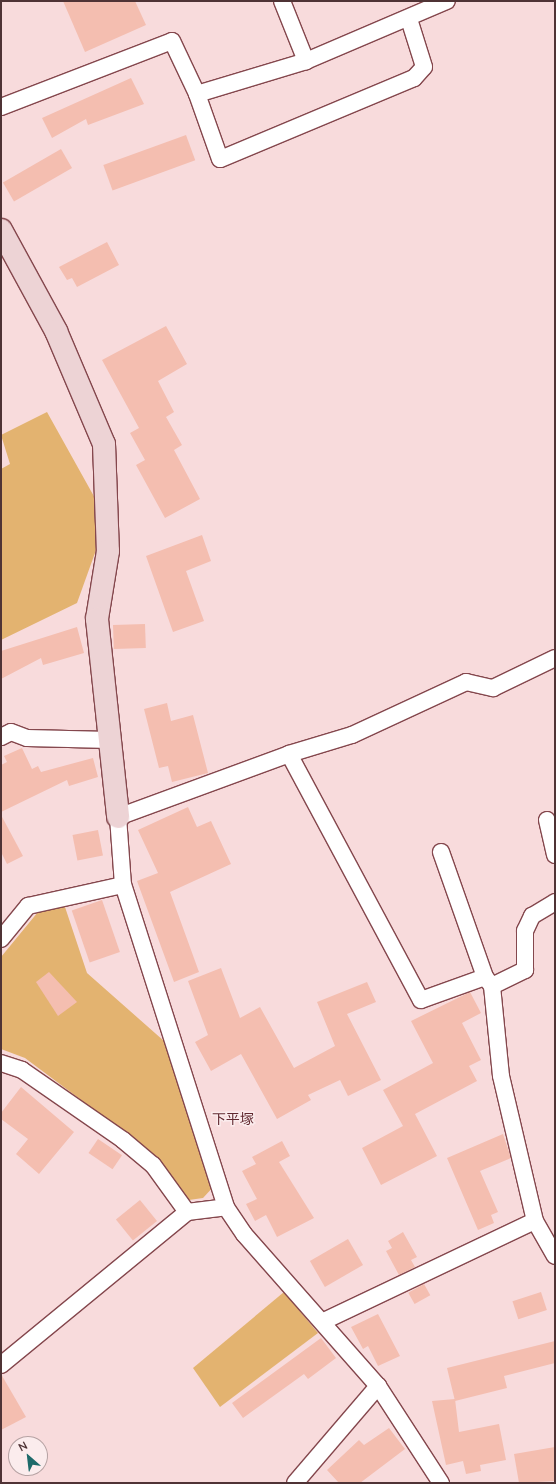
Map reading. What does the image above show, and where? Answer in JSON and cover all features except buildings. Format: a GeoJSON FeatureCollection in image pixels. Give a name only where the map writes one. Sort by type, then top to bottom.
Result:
{"type":"FeatureCollection","features":[{"type":"Feature","properties":{"kind":"street"},"geometry":{"type":"LineString","coordinates":[[282,1],[306,61]]}},
{"type":"Feature","properties":{"kind":"street"},"geometry":{"type":"LineString","coordinates":[[197,94],[306,61],[409,19],[447,1]]}},
{"type":"Feature","properties":{"kind":"street"},"geometry":{"type":"LineString","coordinates":[[1,107],[172,41],[197,94],[220,159],[414,78],[424,68],[409,19]]}},
{"type":"Feature","properties":{"kind":"street"},"geometry":{"type":"LineString","coordinates":[[1,230],[56,331],[104,444],[108,551],[97,619],[118,816],[123,885],[226,1207],[244,1234],[324,1321],[378,1386],[441,1483]]}},
{"type":"Feature","properties":{"kind":"street"},"geometry":{"type":"LineString","coordinates":[[118,816],[288,754],[352,735],[466,682],[493,688],[555,658]]}},
{"type":"Feature","properties":{"kind":"street"},"geometry":{"type":"LineString","coordinates":[[1,737],[11,732],[27,738],[110,740]]}},
{"type":"Feature","properties":{"kind":"street"},"geometry":{"type":"LineString","coordinates":[[288,754],[420,1000],[489,982],[525,970],[525,931],[532,916],[555,902]]}},
{"type":"Feature","properties":{"kind":"street"},"geometry":{"type":"LineString","coordinates":[[547,820],[555,855]]}},
{"type":"Feature","properties":{"kind":"street"},"geometry":{"type":"LineString","coordinates":[[441,852],[489,982],[501,1076],[535,1220],[555,1256]]}},
{"type":"Feature","properties":{"kind":"street"},"geometry":{"type":"LineString","coordinates":[[1,939],[28,906],[123,885]]}},
{"type":"Feature","properties":{"kind":"street"},"geometry":{"type":"LineString","coordinates":[[1,1063],[22,1070],[123,1140],[153,1166],[187,1212]]}},
{"type":"Feature","properties":{"kind":"street"},"geometry":{"type":"LineString","coordinates":[[1,1365],[187,1212],[226,1207]]}},
{"type":"Feature","properties":{"kind":"street"},"geometry":{"type":"LineString","coordinates":[[324,1321],[535,1220]]}},
{"type":"Feature","properties":{"kind":"street"},"geometry":{"type":"LineString","coordinates":[[295,1483],[378,1386]]}},
{"type":"Feature","properties":{"kind":"shaded area"},"geometry":{"type":"Polygon","coordinates":[[[47,412],[96,500],[100,539],[77,603],[1,640],[1,469],[10,464],[1,435],[47,412]]]}},
{"type":"Feature","properties":{"kind":"shaded area"},"geometry":{"type":"Polygon","coordinates":[[[64,904],[87,973],[164,1041],[215,1185],[203,1198],[189,1200],[156,1156],[25,1058],[1,1049],[1,957],[38,912],[64,904]]]}},
{"type":"Feature","properties":{"kind":"shaded area"},"geometry":{"type":"Polygon","coordinates":[[[284,1292],[318,1333],[220,1407],[193,1368],[284,1292]]]}},
{"type":"Feature","properties":{"kind":"district","name":"下平塚"},"geometry":{"type":"Point","coordinates":[233,1119]}}]}
